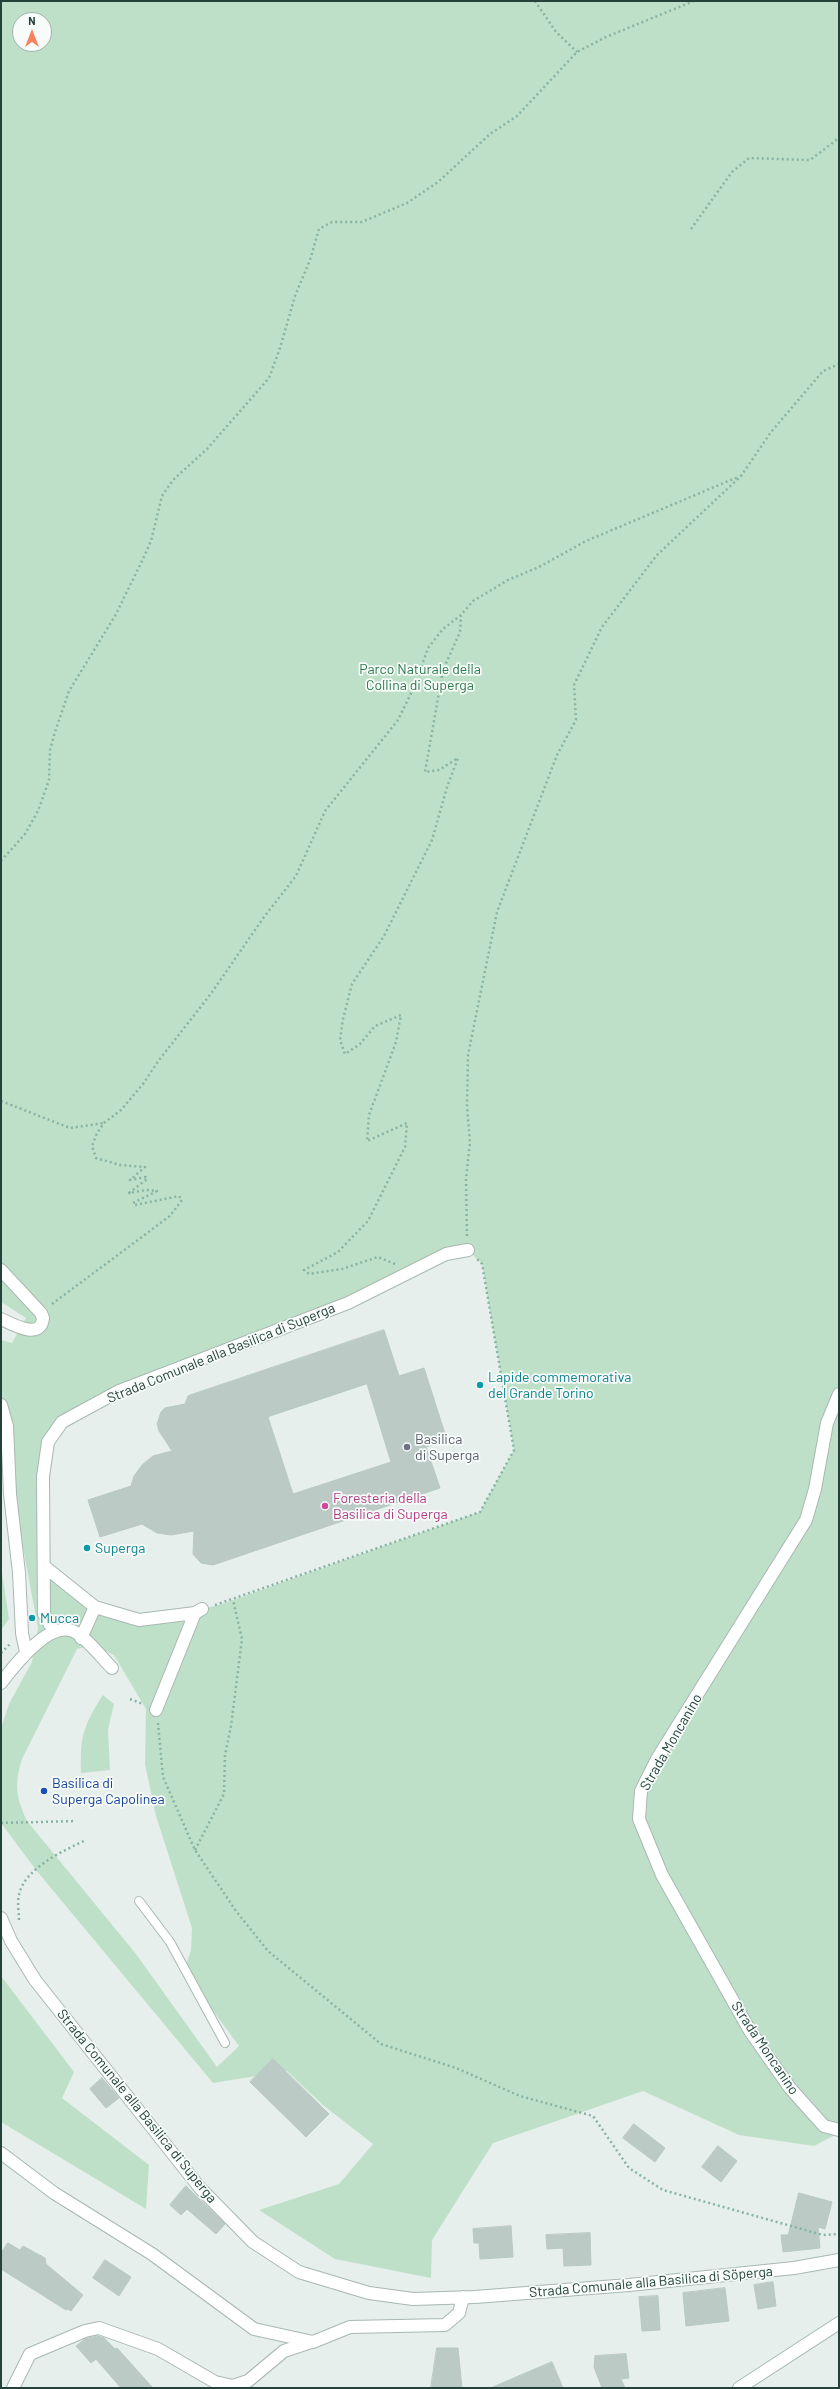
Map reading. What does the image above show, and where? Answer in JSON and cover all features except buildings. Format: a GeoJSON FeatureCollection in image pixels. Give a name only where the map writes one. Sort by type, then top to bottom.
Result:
{"type":"FeatureCollection","features":[{"type":"Feature","properties":{"kind":"street","name":"Strada Comunale alla Basilica di Superga"},"geometry":{"type":"LineString","coordinates":[[54,1632],[45,1617],[42,1477],[48,1442],[62,1422],[119,1391],[348,1303],[446,1254],[468,1250]]}},
{"type":"Feature","properties":{"kind":"street"},"geometry":{"type":"LineString","coordinates":[[1,1270],[41,1314],[43,1323],[34,1330],[26,1330],[1,1319]]}},
{"type":"Feature","properties":{"kind":"street","name":"Strada Moncanino"},"geometry":{"type":"LineString","coordinates":[[839,1394],[828,1424],[816,1489],[806,1520],[657,1760],[641,1791],[639,1820],[662,1875],[750,2031],[790,2088],[824,2126],[839,2130]]}},
{"type":"Feature","properties":{"kind":"street"},"geometry":{"type":"LineString","coordinates":[[1,1405],[7,1426],[9,1487],[26,1652]]}},
{"type":"Feature","properties":{"kind":"street"},"geometry":{"type":"LineString","coordinates":[[45,1567],[95,1607],[139,1620],[198,1611],[156,1710]]}},
{"type":"Feature","properties":{"kind":"street"},"geometry":{"type":"LineString","coordinates":[[81,1638],[95,1607]]}},
{"type":"Feature","properties":{"kind":"street"},"geometry":{"type":"LineString","coordinates":[[1,1683],[26,1652],[54,1632],[64,1629],[74,1631],[112,1668]]}},
{"type":"Feature","properties":{"kind":"street","name":"Strada Comunale alla Basilica di Superga"},"geometry":{"type":"LineString","coordinates":[[1,1918],[11,1941],[35,1980],[200,2188],[253,2242],[299,2272],[370,2293],[413,2299],[463,2297]]}},
{"type":"Feature","properties":{"kind":"street"},"geometry":{"type":"LineString","coordinates":[[1,2153],[54,2193],[152,2254],[254,2329],[313,2342]]}},
{"type":"Feature","properties":{"kind":"street","name":"Strada Comunale alla Basilica di Söperga"},"geometry":{"type":"LineString","coordinates":[[463,2297],[629,2285],[794,2268],[839,2260]]}},
{"type":"Feature","properties":{"kind":"street"},"geometry":{"type":"LineString","coordinates":[[13,2388],[30,2354],[85,2331],[99,2328],[158,2349],[215,2382],[233,2386],[248,2381],[284,2351],[313,2342],[350,2327],[445,2325],[459,2313],[463,2297]]}},
{"type":"Feature","properties":{"kind":"street"},"geometry":{"type":"LineString","coordinates":[[739,2388],[839,2323]]}},
{"type":"Feature","properties":{"kind":"lane"},"geometry":{"type":"LineString","coordinates":[[139,1901],[170,1942],[226,2044]]}},
{"type":"Feature","properties":{"kind":"path"},"geometry":{"type":"LineString","coordinates":[[535,1],[556,32],[577,52]]}},
{"type":"Feature","properties":{"kind":"path"},"geometry":{"type":"LineString","coordinates":[[1,861],[25,834],[38,811],[50,780],[50,750],[54,732],[69,691],[115,616],[143,559],[151,541],[162,496],[173,480],[207,449],[269,378],[280,348],[295,296],[310,260],[319,229],[332,222],[362,222],[377,217],[407,203],[438,182],[490,134],[517,116],[577,52],[606,37],[694,1]]}},
{"type":"Feature","properties":{"kind":"path"},"geometry":{"type":"LineString","coordinates":[[691,229],[732,172],[749,158],[810,160],[839,138]]}},
{"type":"Feature","properties":{"kind":"path"},"geometry":{"type":"LineString","coordinates":[[222,1604],[480,1512],[514,1450],[482,1264],[468,1250],[466,1178],[470,1142],[466,1107],[468,1055],[498,912],[557,755],[576,720],[574,685],[602,627],[657,555],[741,476],[771,432],[823,371],[839,364]]}},
{"type":"Feature","properties":{"kind":"path"},"geometry":{"type":"LineString","coordinates":[[41,1314],[170,1216],[182,1200],[180,1196],[155,1202],[133,1204],[157,1191],[146,1190],[129,1193],[147,1178],[130,1180],[145,1167],[120,1165],[96,1158],[92,1146],[97,1133],[104,1122],[121,1110],[143,1084],[159,1060],[210,995],[264,918],[296,876],[325,812],[398,720],[415,685],[428,648],[443,629],[461,615],[474,601],[508,580],[539,567],[586,541],[741,476]]}},
{"type":"Feature","properties":{"kind":"path"},"geometry":{"type":"LineString","coordinates":[[406,1274],[392,1261],[378,1257],[342,1269],[310,1274],[304,1270],[338,1252],[368,1221],[405,1147],[406,1123],[367,1141],[369,1115],[396,1042],[401,1015],[375,1026],[360,1044],[345,1054],[340,1040],[343,1019],[352,984],[384,936],[432,840],[447,787],[458,758],[439,770],[425,772],[443,670],[460,632],[461,615]]}},
{"type":"Feature","properties":{"kind":"path"},"geometry":{"type":"LineString","coordinates":[[1,1101],[70,1128],[104,1122]]}},
{"type":"Feature","properties":{"kind":"path"},"geometry":{"type":"LineString","coordinates":[[195,1850],[224,1794],[225,1755],[231,1726],[242,1639],[233,1600]]}},
{"type":"Feature","properties":{"kind":"path"},"geometry":{"type":"LineString","coordinates":[[130,1699],[156,1710],[163,1777],[195,1850],[236,1911],[268,1951],[381,2044],[456,2068],[520,2096],[593,2116],[629,2168],[663,2190],[823,2235],[839,2234]]}},
{"type":"Feature","properties":{"kind":"path"},"geometry":{"type":"LineString","coordinates":[[1,1823],[76,1821]]}},
{"type":"Feature","properties":{"kind":"path"},"geometry":{"type":"LineString","coordinates":[[19,1922],[19,1895],[23,1885],[36,1870],[55,1854],[86,1840]]}},
{"type":"Feature","properties":{"kind":"green space","name":"Parco Naturale della Collina di Superga"},"geometry":{"type":"Polygon","coordinates":[[[1,1],[839,1],[839,2133],[814,2146],[739,2135],[643,2091],[493,2143],[432,2240],[431,2278],[335,2259],[259,2210],[339,2184],[373,2144],[323,2105],[287,2071],[213,2083],[36,1870],[1,1823],[1,1728],[9,1704],[32,1662],[38,1628],[1,1430],[1,1340],[12,1343],[26,1318],[1,1302],[1,1]],[[468,1250],[348,1303],[83,1410],[48,1442],[45,1567],[95,1607],[139,1620],[222,1604],[480,1512],[514,1450],[482,1264],[468,1250]],[[93,1645],[77,1649],[22,1759],[17,1784],[20,1805],[27,1821],[136,1954],[217,2067],[239,2046],[184,1971],[191,1950],[192,1928],[156,1816],[145,1764],[146,1709],[114,1655],[93,1645]]]}},
{"type":"Feature","properties":{"kind":"green space"},"geometry":{"type":"Polygon","coordinates":[[[1,1566],[9,1619],[1,1630],[1,1566]]]}},
{"type":"Feature","properties":{"kind":"green space"},"geometry":{"type":"Polygon","coordinates":[[[103,1695],[114,1704],[108,1730],[110,1770],[81,1773],[81,1750],[84,1732],[91,1715],[103,1695]]]}},
{"type":"Feature","properties":{"kind":"green space"},"geometry":{"type":"Polygon","coordinates":[[[1,1976],[74,2072],[62,2098],[149,2165],[146,2209],[1,2122],[1,1976]]]}},
{"type":"Feature","properties":{"kind":"place","name":"Lapide commemorativa del Grande Torino"},"geometry":{"type":"Point","coordinates":[480,1385]}},
{"type":"Feature","properties":{"kind":"place","name":"Basilica di Superga"},"geometry":{"type":"Point","coordinates":[407,1447]}},
{"type":"Feature","properties":{"kind":"place","name":"Foresteria della Basilica di Superga"},"geometry":{"type":"Point","coordinates":[325,1506]}},
{"type":"Feature","properties":{"kind":"place","name":"Superga"},"geometry":{"type":"Point","coordinates":[87,1548]}},
{"type":"Feature","properties":{"kind":"place","name":"Mucca"},"geometry":{"type":"Point","coordinates":[32,1618]}},
{"type":"Feature","properties":{"kind":"place","name":"Basilica di Superga Capolinea"},"geometry":{"type":"Point","coordinates":[44,1791]}}]}
